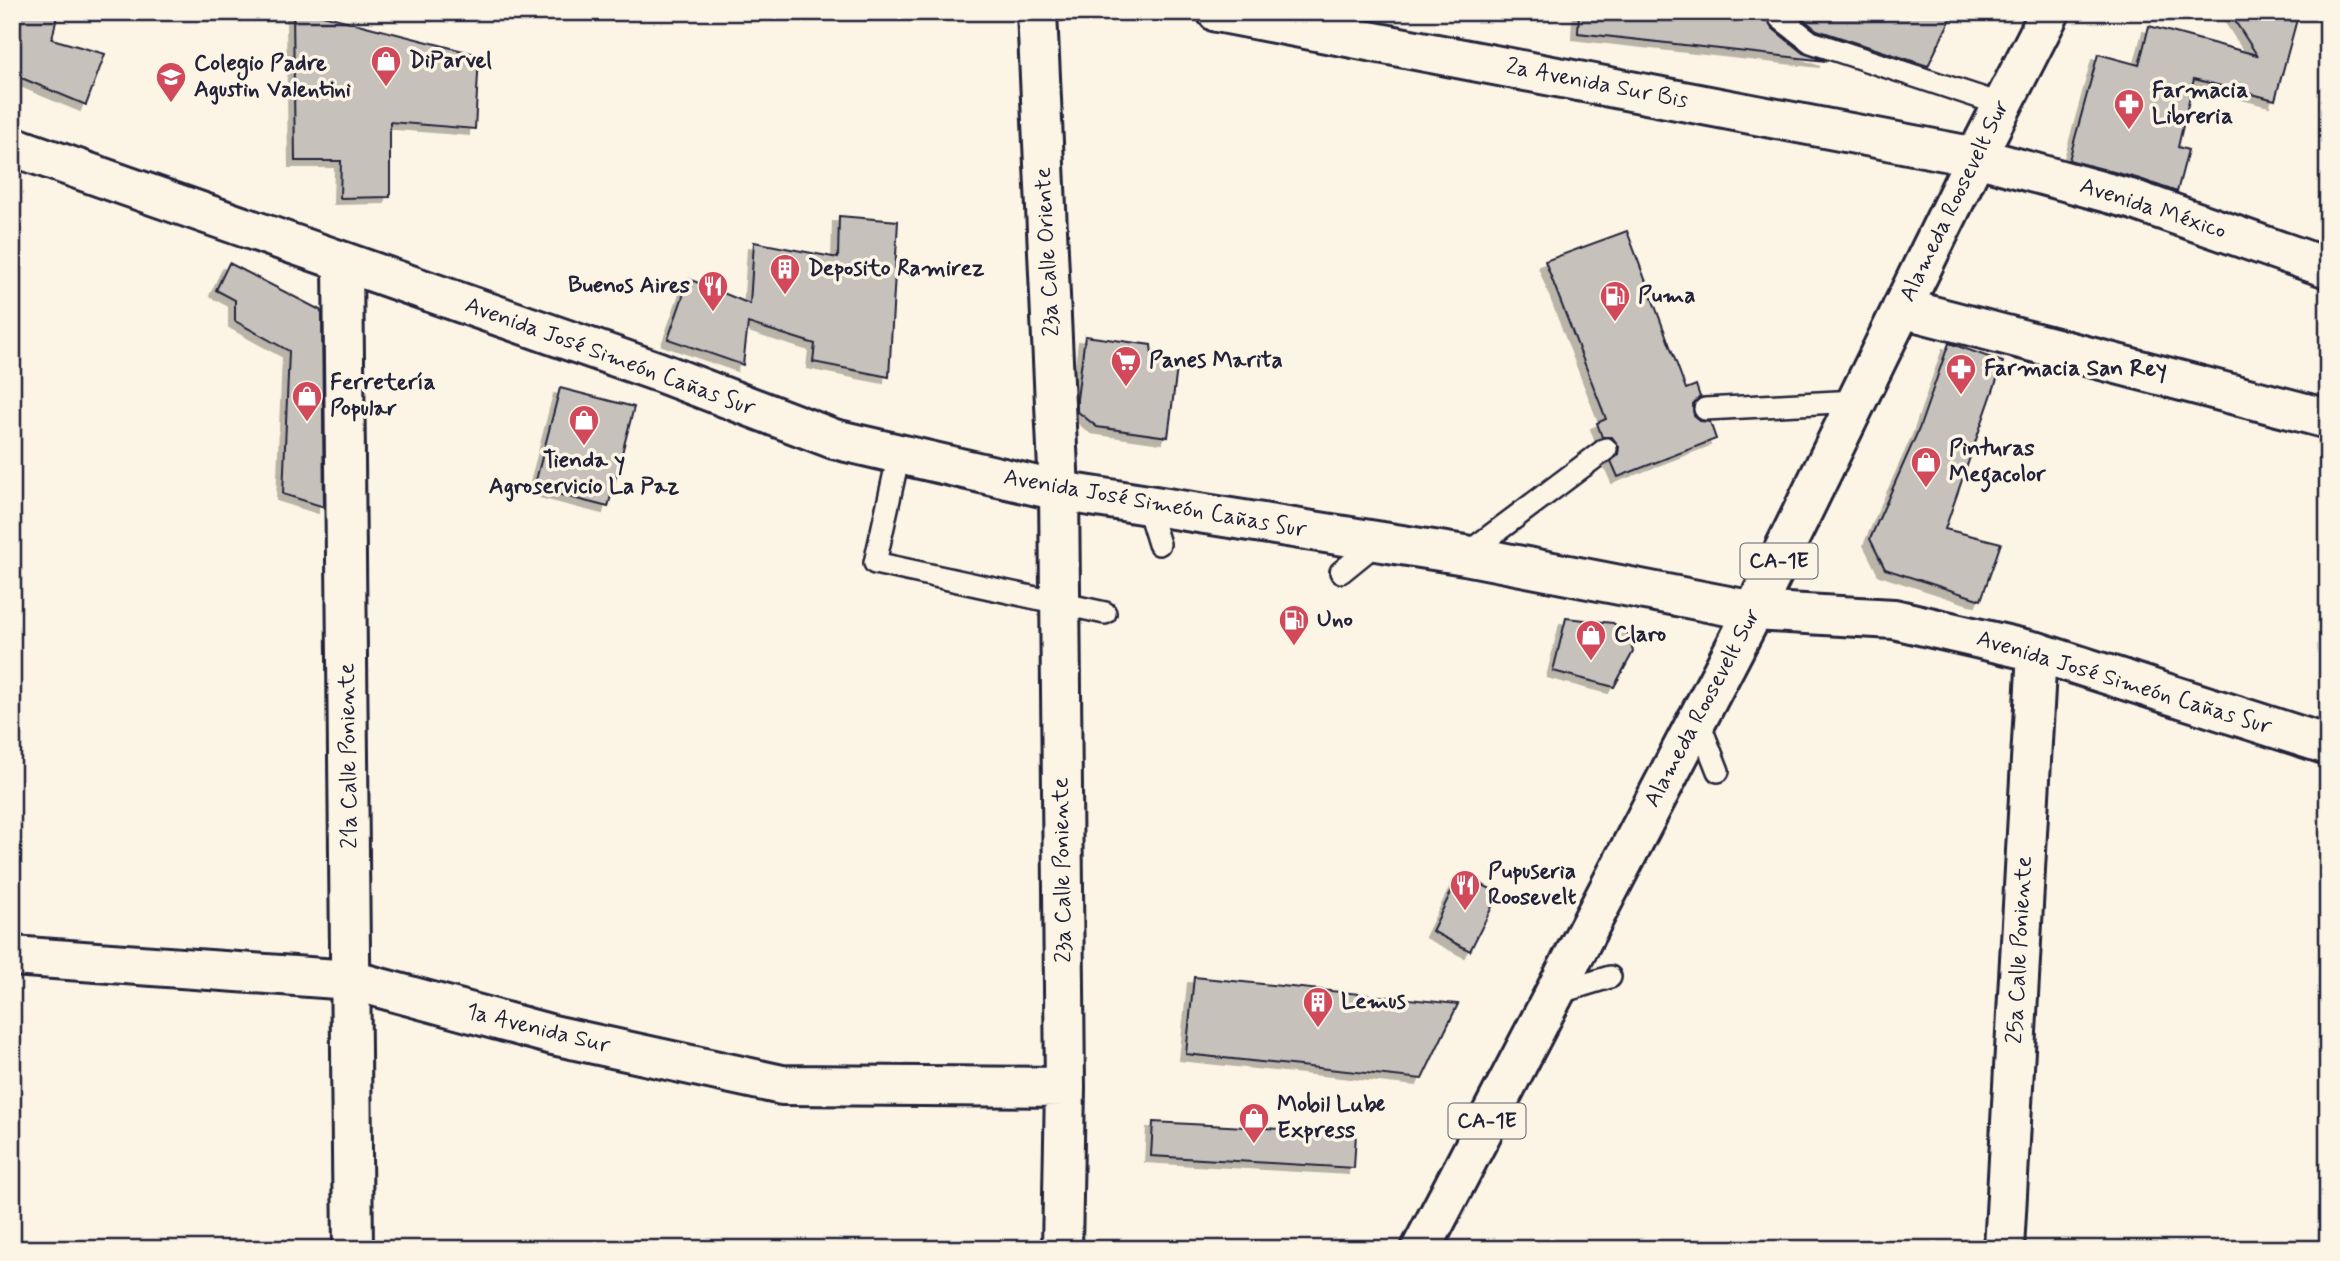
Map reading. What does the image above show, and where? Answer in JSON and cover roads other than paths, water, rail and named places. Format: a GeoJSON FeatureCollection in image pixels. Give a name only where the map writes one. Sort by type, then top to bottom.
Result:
{"type":"FeatureCollection","features":[{"type":"Feature","properties":{"kind":"main road","name":"23a Calle Oriente"},"geometry":{"type":"LineString","coordinates":[[1037,12],[1059,491]]}},
{"type":"Feature","properties":{"kind":"main road","name":"2a Avenida Sur Bis"},"geometry":{"type":"LineString","coordinates":[[1217,12],[1976,157]]}},
{"type":"Feature","properties":{"kind":"main road","name":"Alameda Roosevelt Sur"},"geometry":{"type":"LineString","coordinates":[[1420,1249],[1754,611],[1976,157],[2050,12]]}},
{"type":"Feature","properties":{"kind":"main road","name":"Avenida José Simeón Cañas Sur"},"geometry":{"type":"LineString","coordinates":[[12,146],[659,372],[834,439],[1059,491],[1465,555],[1754,611],[1894,619],[2036,652],[2328,745]]}},
{"type":"Feature","properties":{"kind":"main road","name":"Avenida México"},"geometry":{"type":"LineString","coordinates":[[1976,157],[2134,200],[2328,268]]}},
{"type":"Feature","properties":{"kind":"main road","name":"21a Calle Poniente"},"geometry":{"type":"LineString","coordinates":[[343,262],[353,1249]]}},
{"type":"Feature","properties":{"kind":"main road"},"geometry":{"type":"LineString","coordinates":[[1902,308],[2328,419]]}},
{"type":"Feature","properties":{"kind":"main road","name":"23a Calle Poniente"},"geometry":{"type":"LineString","coordinates":[[1059,491],[1065,1087],[1062,1249]]}},
{"type":"Feature","properties":{"kind":"main road","name":"25a Calle Poniente"},"geometry":{"type":"LineString","coordinates":[[2004,1249],[2036,652]]}},
{"type":"Feature","properties":{"kind":"main road","name":"1a Avenida Sur"},"geometry":{"type":"LineString","coordinates":[[12,956],[352,980],[554,1035],[782,1085],[1065,1087]]}},
{"type":"Feature","properties":{"kind":"lane"},"geometry":{"type":"LineString","coordinates":[[1778,12],[1780,18],[1811,42],[2003,105]]}},
{"type":"Feature","properties":{"kind":"lane"},"geometry":{"type":"LineString","coordinates":[[1705,410],[1857,401]]}},
{"type":"Feature","properties":{"kind":"lane"},"geometry":{"type":"LineString","coordinates":[[1465,555],[1606,449]]}},
{"type":"Feature","properties":{"kind":"lane"},"geometry":{"type":"LineString","coordinates":[[899,454],[875,563],[1105,612]]}},
{"type":"Feature","properties":{"kind":"lane"},"geometry":{"type":"LineString","coordinates":[[1147,505],[1159,544]]}},
{"type":"Feature","properties":{"kind":"lane"},"geometry":{"type":"LineString","coordinates":[[1340,572],[1378,542]]}},
{"type":"Feature","properties":{"kind":"lane"},"geometry":{"type":"LineString","coordinates":[[1698,720],[1718,772]]}},
{"type":"Feature","properties":{"kind":"lane"},"geometry":{"type":"LineString","coordinates":[[1554,993],[1610,977]]}},
{"type":"Feature","properties":{"kind":"place","name":"DiParvel"},"geometry":{"type":"Point","coordinates":[386,88]}},
{"type":"Feature","properties":{"kind":"place","name":"Colegio Padre Agustin Valentini"},"geometry":{"type":"Point","coordinates":[171,104]}},
{"type":"Feature","properties":{"kind":"place","name":"Farmacia Libreria"},"geometry":{"type":"Point","coordinates":[2129,131]}},
{"type":"Feature","properties":{"kind":"place","name":"Deposito Ramirez"},"geometry":{"type":"Point","coordinates":[785,296]}},
{"type":"Feature","properties":{"kind":"place","name":"Buenos Aires"},"geometry":{"type":"Point","coordinates":[713,313]}},
{"type":"Feature","properties":{"kind":"place","name":"Puma"},"geometry":{"type":"Point","coordinates":[1615,323]}},
{"type":"Feature","properties":{"kind":"place","name":"Panes Marita"},"geometry":{"type":"Point","coordinates":[1126,388]}},
{"type":"Feature","properties":{"kind":"place","name":"Farmacia San Rey"},"geometry":{"type":"Point","coordinates":[1961,396]}},
{"type":"Feature","properties":{"kind":"place","name":"Ferretería Popular"},"geometry":{"type":"Point","coordinates":[307,423]}},
{"type":"Feature","properties":{"kind":"place","name":"Tienda y Agroservicio La Paz"},"geometry":{"type":"Point","coordinates":[584,447]}},
{"type":"Feature","properties":{"kind":"place","name":"Pinturas Megacolor"},"geometry":{"type":"Point","coordinates":[1926,489]}},
{"type":"Feature","properties":{"kind":"place","name":"Uno"},"geometry":{"type":"Point","coordinates":[1294,647]}},
{"type":"Feature","properties":{"kind":"place","name":"Claro"},"geometry":{"type":"Point","coordinates":[1591,662]}},
{"type":"Feature","properties":{"kind":"place","name":"Pupuseria Roosevelt"},"geometry":{"type":"Point","coordinates":[1465,912]}},
{"type":"Feature","properties":{"kind":"place","name":"Lemus"},"geometry":{"type":"Point","coordinates":[1318,1029]}},
{"type":"Feature","properties":{"kind":"place","name":"Mobil Lube Express"},"geometry":{"type":"Point","coordinates":[1254,1145]}}]}
